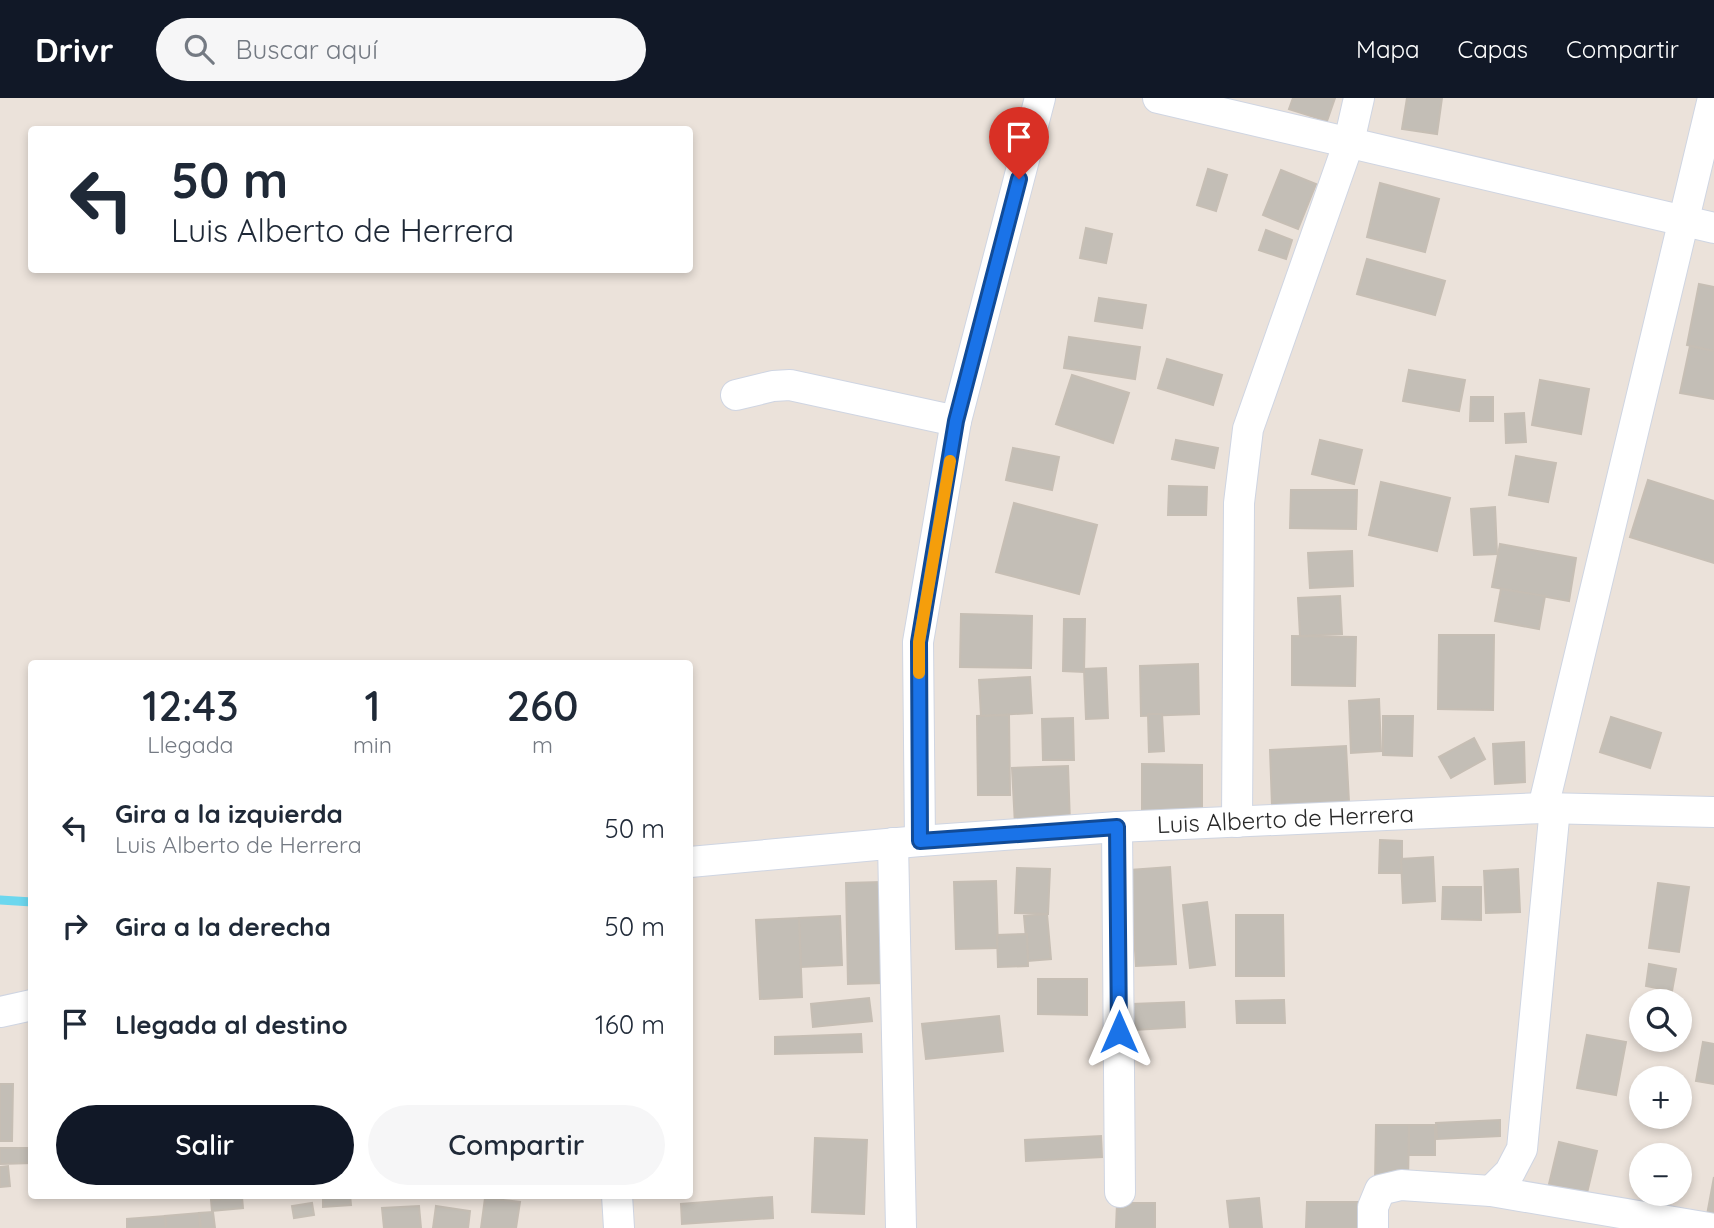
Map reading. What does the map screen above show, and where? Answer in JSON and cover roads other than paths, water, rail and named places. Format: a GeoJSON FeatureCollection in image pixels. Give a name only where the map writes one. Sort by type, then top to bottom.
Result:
{"type":"FeatureCollection","features":[{"type":"Feature","properties":{"kind":"street"},"geometry":{"type":"LineString","coordinates":[[901,1228],[906,842],[919,642],[956,421],[1040,98]]}},
{"type":"Feature","properties":{"kind":"street"},"geometry":{"type":"LineString","coordinates":[[1158,98],[1714,228]]}},
{"type":"Feature","properties":{"kind":"street"},"geometry":{"type":"LineString","coordinates":[[1237,821],[1239,503],[1248,429],[1349,142],[1359,98]]}},
{"type":"Feature","properties":{"kind":"street"},"geometry":{"type":"LineString","coordinates":[[1490,1191],[1510,1172],[1522,1149],[1549,808],[1713,98]]}},
{"type":"Feature","properties":{"kind":"street"},"geometry":{"type":"LineString","coordinates":[[736,395],[773,386],[790,385],[956,421]]}},
{"type":"Feature","properties":{"kind":"street","name":"Luis Alberto de Herrera"},"geometry":{"type":"LineString","coordinates":[[693,862],[906,842],[1237,821],[1549,808],[1714,812]]}},
{"type":"Feature","properties":{"kind":"street"},"geometry":{"type":"LineString","coordinates":[[1117,827],[1120,1192]]}},
{"type":"Feature","properties":{"kind":"street"},"geometry":{"type":"LineString","coordinates":[[0,1012],[28,1006]]}},
{"type":"Feature","properties":{"kind":"street"},"geometry":{"type":"LineString","coordinates":[[1373,1228],[1373,1207],[1380,1190],[1401,1185],[1490,1191],[1600,1218],[1709,1228]]}},
{"type":"Feature","properties":{"kind":"street"},"geometry":{"type":"LineString","coordinates":[[617,1199],[619,1228]]}},
{"type":"Feature","properties":{"kind":"waterway"},"geometry":{"type":"LineString","coordinates":[[0,900],[28,902]]}}]}
